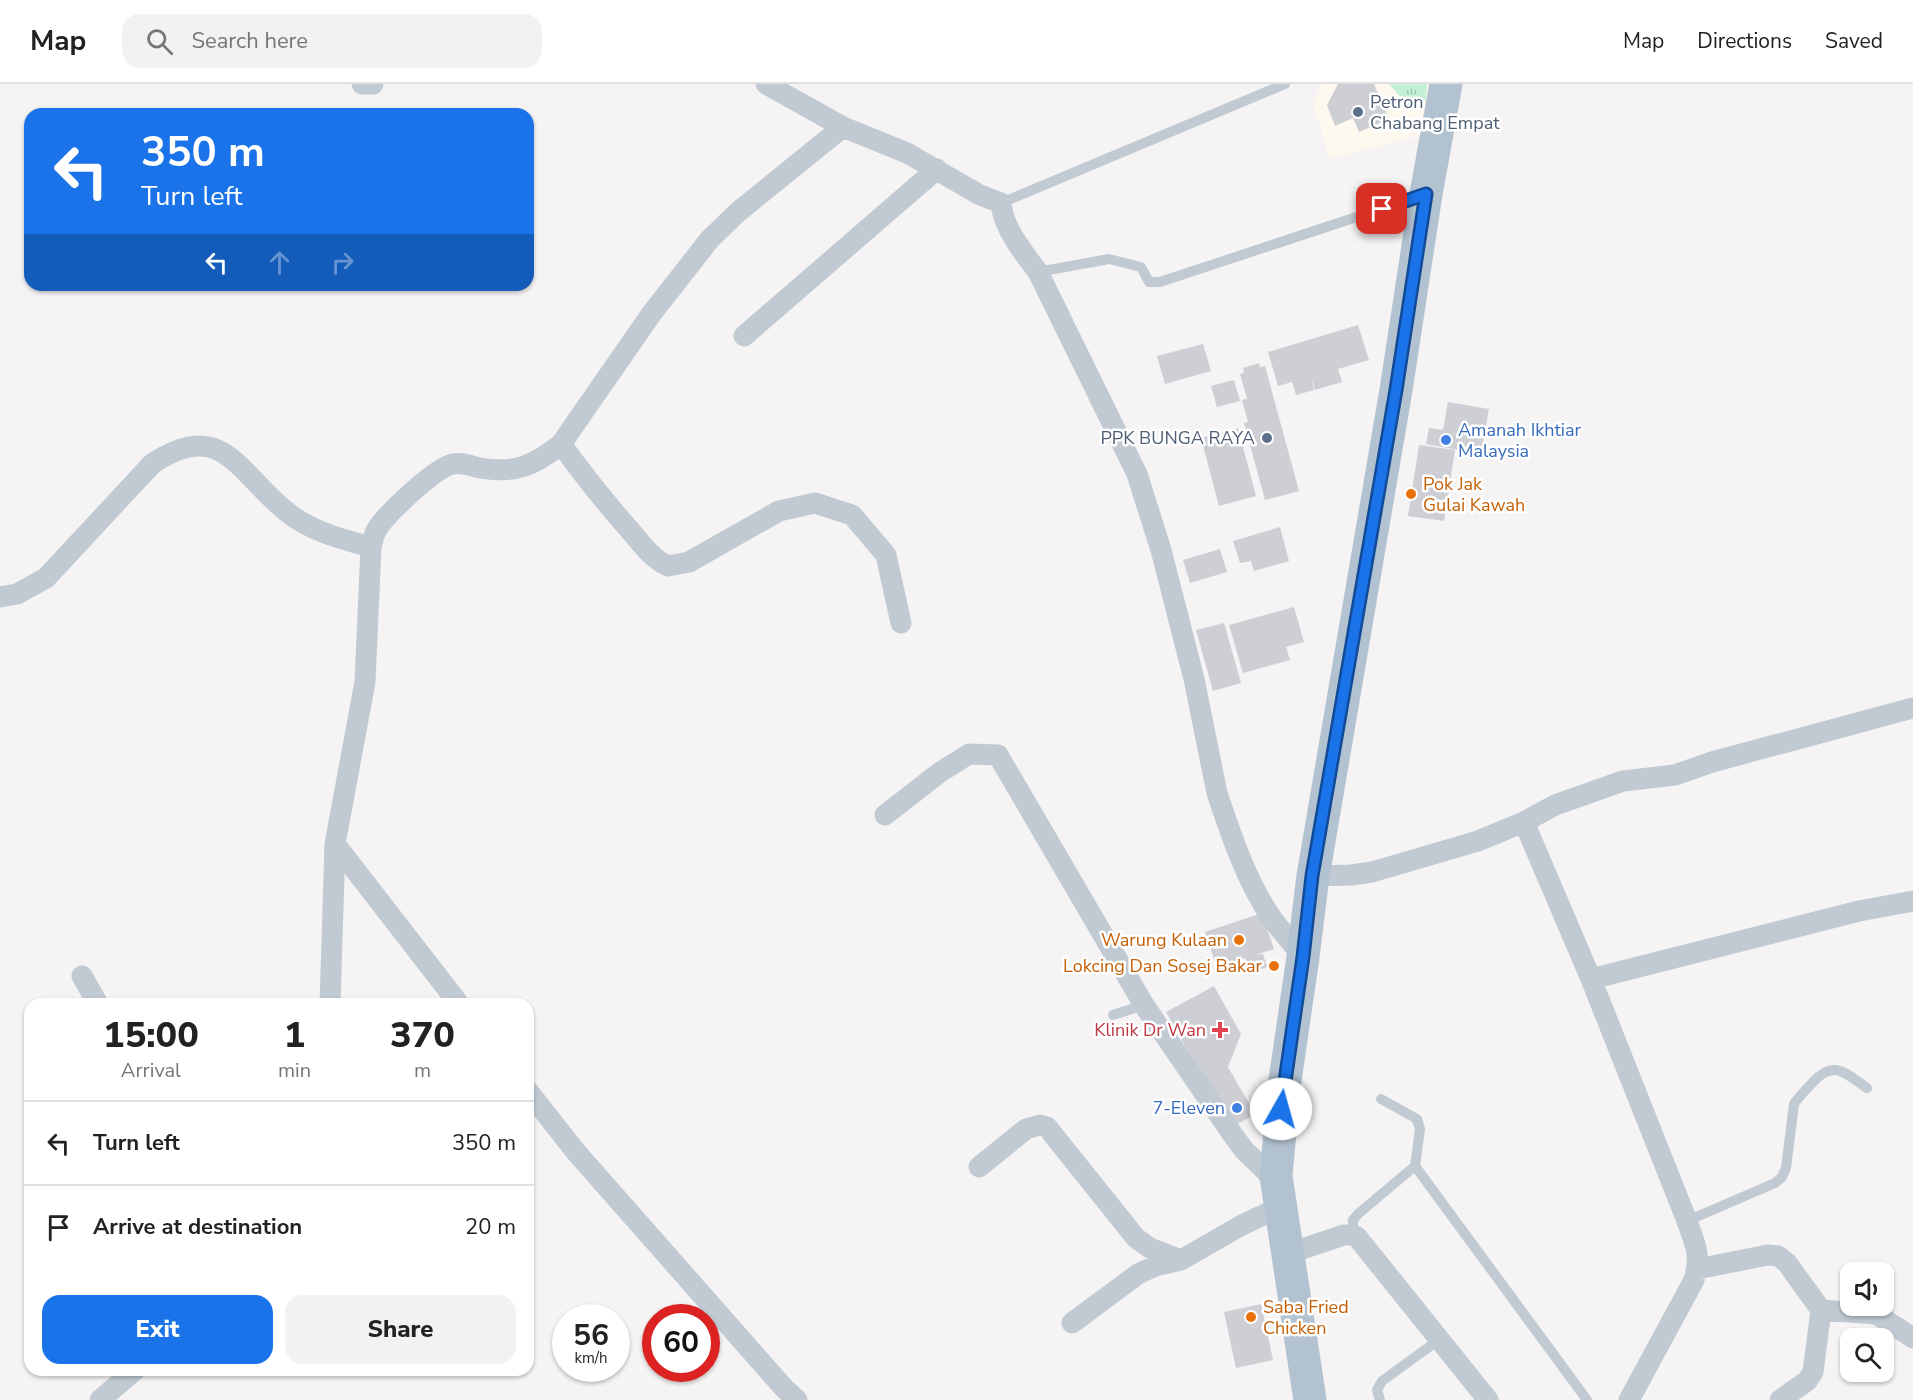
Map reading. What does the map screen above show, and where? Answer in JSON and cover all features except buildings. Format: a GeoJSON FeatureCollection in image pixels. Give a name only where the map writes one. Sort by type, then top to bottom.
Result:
{"type":"FeatureCollection","features":[{"type":"Feature","properties":{"kind":"main road"},"geometry":{"type":"LineString","coordinates":[[1310,1400],[1279,1195],[1284,1087],[1312,876],[1446,84]]}},
{"type":"Feature","properties":{"kind":"street"},"geometry":{"type":"LineString","coordinates":[[362,84],[373,84]]}},
{"type":"Feature","properties":{"kind":"street"},"geometry":{"type":"LineString","coordinates":[[766,84],[843,127],[907,153],[980,195],[1001,203],[1002,214],[1022,251],[1038,272],[1137,474],[1161,550],[1194,679],[1218,793],[1244,867],[1271,918],[1303,957]]}},
{"type":"Feature","properties":{"kind":"street"},"geometry":{"type":"LineString","coordinates":[[330,998],[335,844],[365,682],[371,547],[379,526],[440,469],[455,463],[511,471],[544,458],[561,444],[652,313],[710,239],[738,212],[843,127]]}},
{"type":"Feature","properties":{"kind":"street"},"geometry":{"type":"LineString","coordinates":[[744,336],[937,169]]}},
{"type":"Feature","properties":{"kind":"street"},"geometry":{"type":"LineString","coordinates":[[0,597],[17,594],[46,578],[152,464],[173,450],[195,444],[220,450],[288,513],[309,526],[325,534],[371,547]]}},
{"type":"Feature","properties":{"kind":"street"},"geometry":{"type":"LineString","coordinates":[[561,444],[598,494],[644,547],[668,566],[689,562],[779,511],[815,503],[852,515],[886,555],[901,623]]}},
{"type":"Feature","properties":{"kind":"street"},"geometry":{"type":"LineString","coordinates":[[1312,876],[1372,872],[1478,841],[1577,796],[1623,781],[1675,775],[1712,762],[1913,708]]}},
{"type":"Feature","properties":{"kind":"street"},"geometry":{"type":"LineString","coordinates":[[885,815],[939,773],[969,754],[998,754],[1144,1005],[1233,1135],[1279,1195],[1242,1225],[1181,1260],[1155,1266],[1138,1274],[1072,1323]]}},
{"type":"Feature","properties":{"kind":"street"},"geometry":{"type":"LineString","coordinates":[[1524,822],[1591,979],[1687,1221],[1699,1261],[1694,1280],[1629,1400]]}},
{"type":"Feature","properties":{"kind":"street"},"geometry":{"type":"LineString","coordinates":[[335,844],[454,998]]}},
{"type":"Feature","properties":{"kind":"street"},"geometry":{"type":"LineString","coordinates":[[1591,979],[1859,911],[1913,901]]}},
{"type":"Feature","properties":{"kind":"street"},"geometry":{"type":"LineString","coordinates":[[82,976],[95,998]]}},
{"type":"Feature","properties":{"kind":"street"},"geometry":{"type":"LineString","coordinates":[[534,1099],[576,1152],[797,1400]]}},
{"type":"Feature","properties":{"kind":"street"},"geometry":{"type":"LineString","coordinates":[[979,1167],[1026,1129],[1040,1125],[1047,1127],[1136,1238],[1150,1248],[1181,1260]]}},
{"type":"Feature","properties":{"kind":"street"},"geometry":{"type":"LineString","coordinates":[[1287,1254],[1344,1235],[1353,1235],[1360,1240],[1488,1400]]}},
{"type":"Feature","properties":{"kind":"street"},"geometry":{"type":"LineString","coordinates":[[1697,1269],[1768,1255],[1778,1256],[1787,1263],[1821,1310],[1813,1372],[1807,1382],[1780,1400]]}},
{"type":"Feature","properties":{"kind":"street"},"geometry":{"type":"LineString","coordinates":[[1821,1310],[1876,1314],[1913,1338]]}},
{"type":"Feature","properties":{"kind":"street"},"geometry":{"type":"LineString","coordinates":[[100,1400],[128,1376]]}},
{"type":"Feature","properties":{"kind":"lane"},"geometry":{"type":"LineString","coordinates":[[1001,203],[1286,84]]}},
{"type":"Feature","properties":{"kind":"lane"},"geometry":{"type":"LineString","coordinates":[[1038,272],[1109,259],[1141,267],[1149,282],[1160,282],[1426,194]]}},
{"type":"Feature","properties":{"kind":"lane"},"geometry":{"type":"LineString","coordinates":[[1113,1016],[1144,1005]]}},
{"type":"Feature","properties":{"kind":"lane"},"geometry":{"type":"LineString","coordinates":[[1687,1221],[1775,1183],[1782,1177],[1786,1168],[1794,1104],[1825,1071],[1838,1070],[1867,1088]]}},
{"type":"Feature","properties":{"kind":"lane"},"geometry":{"type":"LineString","coordinates":[[1353,1235],[1353,1220],[1358,1214],[1415,1167],[1420,1129],[1417,1119],[1381,1099]]}},
{"type":"Feature","properties":{"kind":"lane"},"geometry":{"type":"LineString","coordinates":[[1415,1167],[1587,1400]]}},
{"type":"Feature","properties":{"kind":"lane"},"geometry":{"type":"LineString","coordinates":[[1380,1400],[1377,1389],[1382,1381],[1440,1339]]}},
{"type":"Feature","properties":{"kind":"shaded area"},"geometry":{"type":"Polygon","coordinates":[[[1322,84],[1428,84],[1420,135],[1330,159],[1313,104],[1322,84]]]}},
{"type":"Feature","properties":{"kind":"green space"},"geometry":{"type":"Polygon","coordinates":[[[1389,84],[1427,84],[1426,99],[1410,107],[1389,84]]]}},
{"type":"Feature","properties":{"kind":"place","name":"Petron Chabang Empat"},"geometry":{"type":"Point","coordinates":[1358,112]}},
{"type":"Feature","properties":{"kind":"place","name":"PPK BUNGA RAYA"},"geometry":{"type":"Point","coordinates":[1267,438]}},
{"type":"Feature","properties":{"kind":"place","name":"Amanah Ikhtiar Malaysia"},"geometry":{"type":"Point","coordinates":[1446,440]}},
{"type":"Feature","properties":{"kind":"place","name":"Pok Jak Gulai Kawah"},"geometry":{"type":"Point","coordinates":[1411,494]}},
{"type":"Feature","properties":{"kind":"place","name":"Warung Kulaan"},"geometry":{"type":"Point","coordinates":[1239,940]}},
{"type":"Feature","properties":{"kind":"place","name":"Lokcing Dan Sosej Bakar"},"geometry":{"type":"Point","coordinates":[1274,966]}},
{"type":"Feature","properties":{"kind":"place","name":"Klinik Dr Wan"},"geometry":{"type":"Point","coordinates":[1220,1030]}},
{"type":"Feature","properties":{"kind":"place","name":"7-Eleven"},"geometry":{"type":"Point","coordinates":[1237,1108]}},
{"type":"Feature","properties":{"kind":"place","name":"Saba Fried Chicken"},"geometry":{"type":"Point","coordinates":[1251,1317]}},
{"type":"Feature","properties":{"kind":"route"},"geometry":{"type":"LineString","coordinates":[[1281,1109],[1312,876],[1396,390],[1426,194],[1382,209]]}}]}
